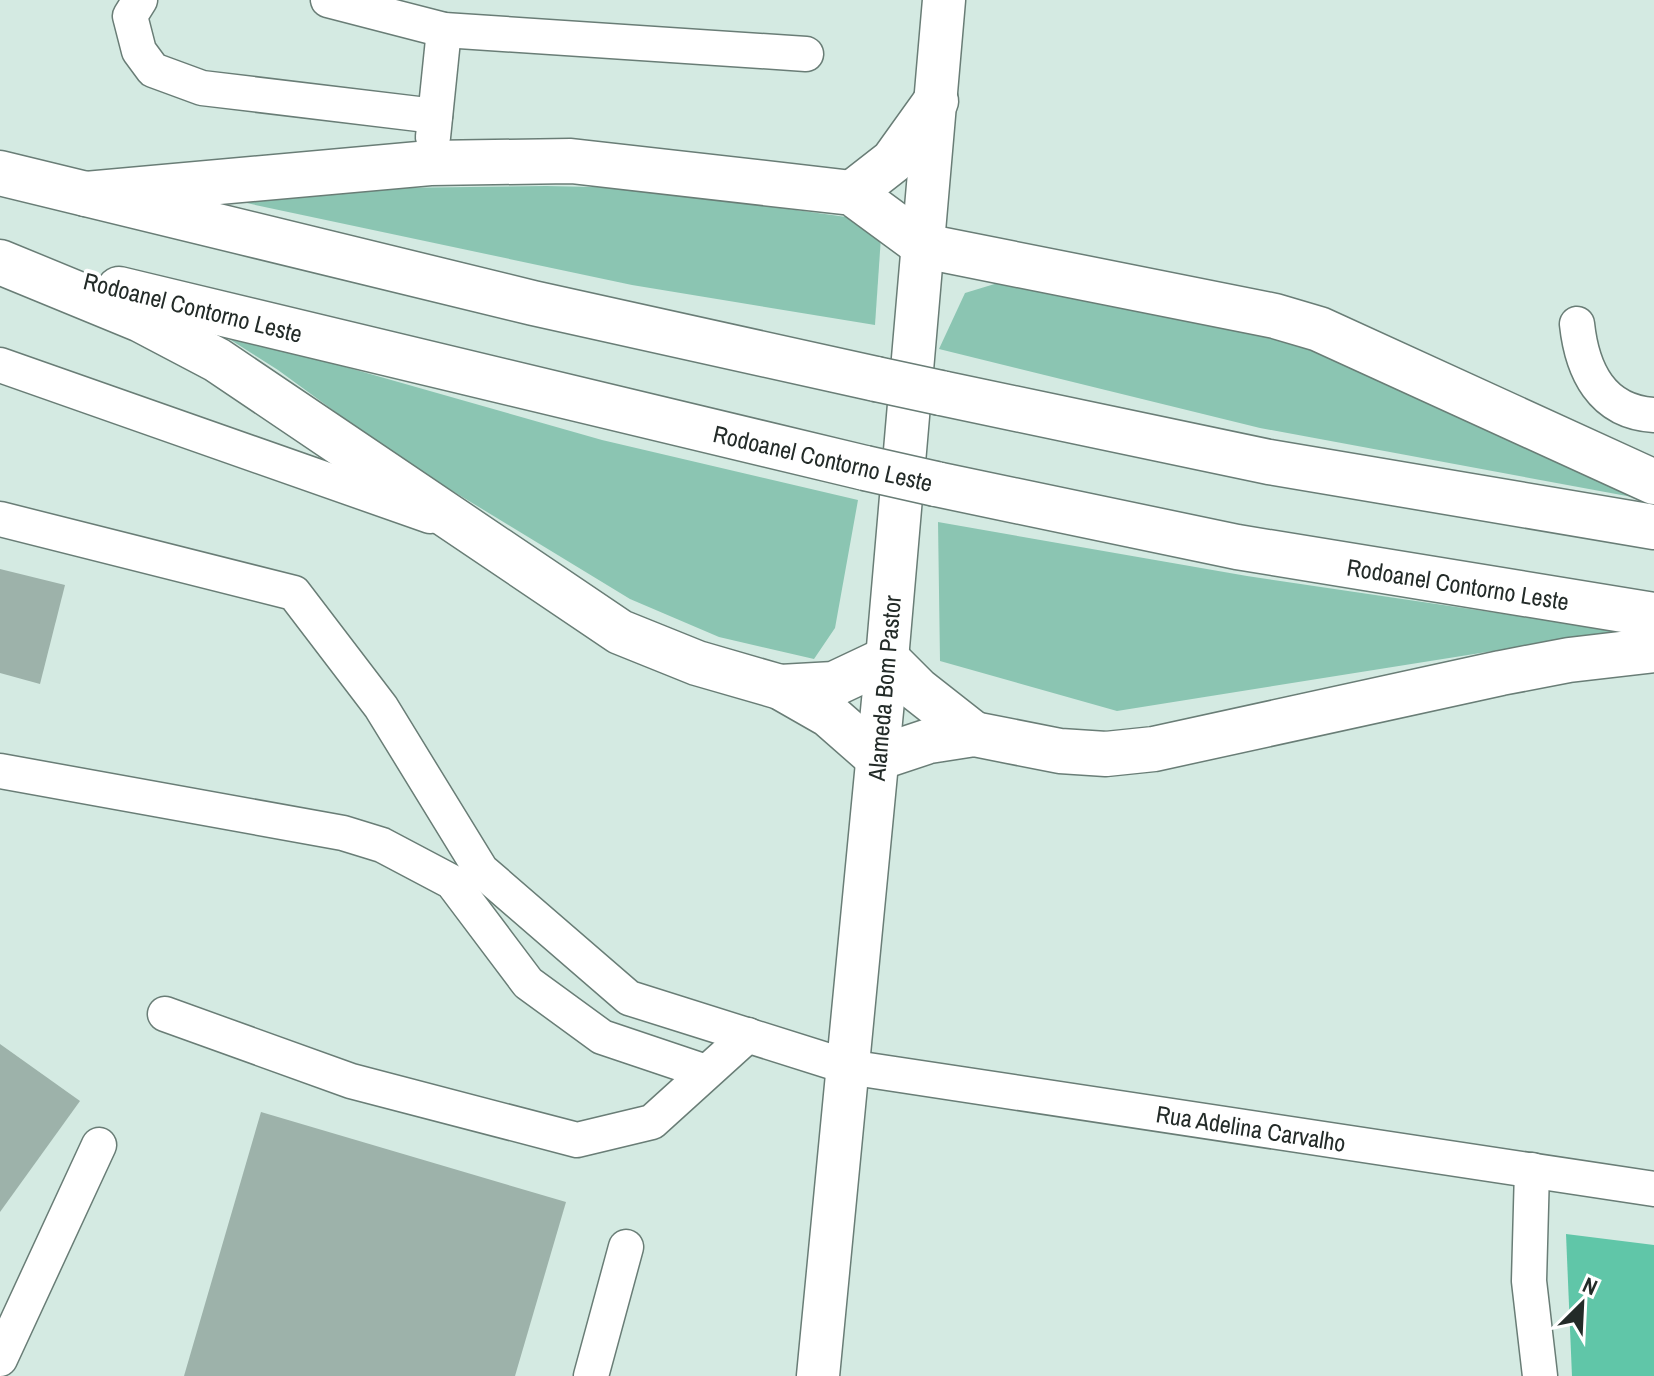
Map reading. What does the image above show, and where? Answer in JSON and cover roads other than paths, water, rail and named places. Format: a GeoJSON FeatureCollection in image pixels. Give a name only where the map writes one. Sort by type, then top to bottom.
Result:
{"type":"FeatureCollection","features":[{"type":"Feature","properties":{"kind":"highway"},"geometry":{"type":"LineString","coordinates":[[852,193],[893,161],[936,101]]}},
{"type":"Feature","properties":{"kind":"highway"},"geometry":{"type":"LineString","coordinates":[[86,194],[430,163],[571,161],[852,193],[924,246],[1275,316],[1319,329],[1654,482]]}},
{"type":"Feature","properties":{"kind":"highway"},"geometry":{"type":"LineString","coordinates":[[0,173],[611,321],[941,393],[1269,462],[1654,527]]}},
{"type":"Feature","properties":{"kind":"highway"},"geometry":{"type":"LineString","coordinates":[[0,261],[141,320],[217,360],[620,632],[697,663],[780,687],[829,715],[878,758],[929,741],[974,734],[1060,751],[1106,754],[1154,749],[1501,673],[1654,650]]}},
{"type":"Feature","properties":{"kind":"highway","name":"Rodoanel Contorno Leste"},"geometry":{"type":"LineString","coordinates":[[0,261],[936,484],[1237,547],[1654,615]]}},
{"type":"Feature","properties":{"kind":"highway"},"geometry":{"type":"LineString","coordinates":[[780,687],[834,684],[887,659],[918,690],[974,734]]}},
{"type":"Feature","properties":{"kind":"main road","name":"Alameda Bom Pastor"},"geometry":{"type":"LineString","coordinates":[[818,1376],[878,758],[944,0]]}},
{"type":"Feature","properties":{"kind":"street"},"geometry":{"type":"LineString","coordinates":[[140,0],[130,16],[139,51],[153,70],[202,88],[435,116]]}},
{"type":"Feature","properties":{"kind":"street"},"geometry":{"type":"LineString","coordinates":[[328,0],[444,30],[806,54]]}},
{"type":"Feature","properties":{"kind":"street"},"geometry":{"type":"LineString","coordinates":[[430,163],[444,30]]}},
{"type":"Feature","properties":{"kind":"street"},"geometry":{"type":"LineString","coordinates":[[1577,324],[1580,356],[1592,380],[1610,399],[1644,414],[1654,415]]}},
{"type":"Feature","properties":{"kind":"street"},"geometry":{"type":"LineString","coordinates":[[0,365],[464,528]]}},
{"type":"Feature","properties":{"kind":"street","name":"Rua Adelina Carvalho"},"geometry":{"type":"LineString","coordinates":[[0,519],[294,593],[381,707],[481,870],[629,998],[848,1067],[1654,1189]]}},
{"type":"Feature","properties":{"kind":"street"},"geometry":{"type":"LineString","coordinates":[[0,771],[327,830],[382,845],[452,882],[528,983],[602,1037],[706,1072]]}},
{"type":"Feature","properties":{"kind":"street"},"geometry":{"type":"LineString","coordinates":[[165,1014],[351,1081],[577,1140],[652,1122],[748,1035]]}},
{"type":"Feature","properties":{"kind":"street"},"geometry":{"type":"LineString","coordinates":[[0,1359],[99,1145]]}},
{"type":"Feature","properties":{"kind":"street"},"geometry":{"type":"LineString","coordinates":[[1532,1170],[1529,1281],[1540,1376]]}},
{"type":"Feature","properties":{"kind":"street"},"geometry":{"type":"LineString","coordinates":[[591,1376],[626,1247]]}}]}
